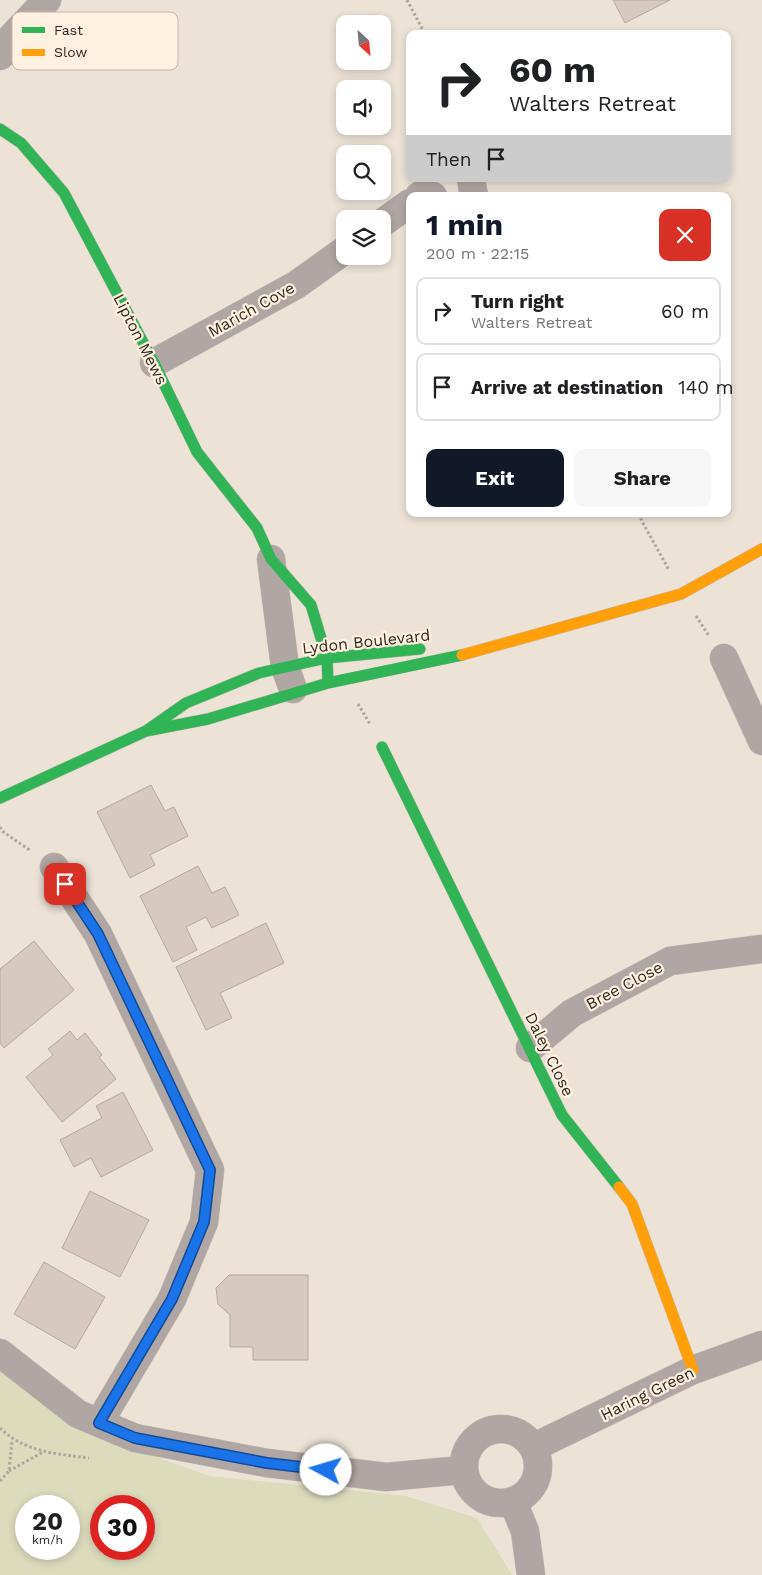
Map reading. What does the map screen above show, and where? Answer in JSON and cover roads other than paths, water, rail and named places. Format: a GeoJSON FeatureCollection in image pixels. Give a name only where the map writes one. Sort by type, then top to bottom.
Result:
{"type":"FeatureCollection","features":[{"type":"Feature","properties":{"kind":"street"},"geometry":{"type":"LineString","coordinates":[[36,12],[47,0]]}},
{"type":"Feature","properties":{"kind":"street"},"geometry":{"type":"LineString","coordinates":[[0,56],[3,46],[12,37]]}},
{"type":"Feature","properties":{"kind":"street","name":"Lipton Mews"},"geometry":{"type":"LineString","coordinates":[[0,129],[20,143],[64,193],[154,363],[198,452],[257,528],[271,559],[311,605],[327,658],[328,683]]}},
{"type":"Feature","properties":{"kind":"street"},"geometry":{"type":"LineString","coordinates":[[391,217],[406,206]]}},
{"type":"Feature","properties":{"kind":"street","name":"Marich Cove"},"geometry":{"type":"LineString","coordinates":[[154,363],[296,285],[336,256]]}},
{"type":"Feature","properties":{"kind":"street","name":"Lydon Boulevard"},"geometry":{"type":"LineString","coordinates":[[146,731],[208,719],[328,683],[484,650],[681,594],[762,549]]}},
{"type":"Feature","properties":{"kind":"street","name":"Lipton Mews"},"geometry":{"type":"LineString","coordinates":[[271,559],[285,667],[294,693]]}},
{"type":"Feature","properties":{"kind":"street","name":"Lydon Boulevard"},"geometry":{"type":"LineString","coordinates":[[0,798],[146,731],[186,703],[259,673],[327,658],[413,649],[484,650]]}},
{"type":"Feature","properties":{"kind":"street"},"geometry":{"type":"LineString","coordinates":[[724,658],[762,741]]}},
{"type":"Feature","properties":{"kind":"street","name":"Daley Close"},"geometry":{"type":"LineString","coordinates":[[382,747],[562,1114],[632,1204],[693,1370]]}},
{"type":"Feature","properties":{"kind":"street"},"geometry":{"type":"LineString","coordinates":[[54,867],[98,934],[210,1170],[204,1222],[172,1299],[99,1423]]}},
{"type":"Feature","properties":{"kind":"street","name":"Bree Close"},"geometry":{"type":"LineString","coordinates":[[530,1048],[572,1013],[670,960],[762,949]]}},
{"type":"Feature","properties":{"kind":"street","name":"Haring Green"},"geometry":{"type":"LineString","coordinates":[[534,1447],[693,1370],[762,1344]]}},
{"type":"Feature","properties":{"kind":"street"},"geometry":{"type":"LineString","coordinates":[[0,1353],[78,1414],[135,1438],[267,1463],[386,1477],[462,1470]]}},
{"type":"Feature","properties":{"kind":"street"},"geometry":{"type":"LineString","coordinates":[[512,1429],[534,1447],[539,1469],[528,1492],[514,1502],[488,1502],[469,1488],[462,1470],[470,1442],[485,1431],[512,1429]]}},
{"type":"Feature","properties":{"kind":"street"},"geometry":{"type":"LineString","coordinates":[[514,1502],[525,1532],[531,1575]]}}]}
